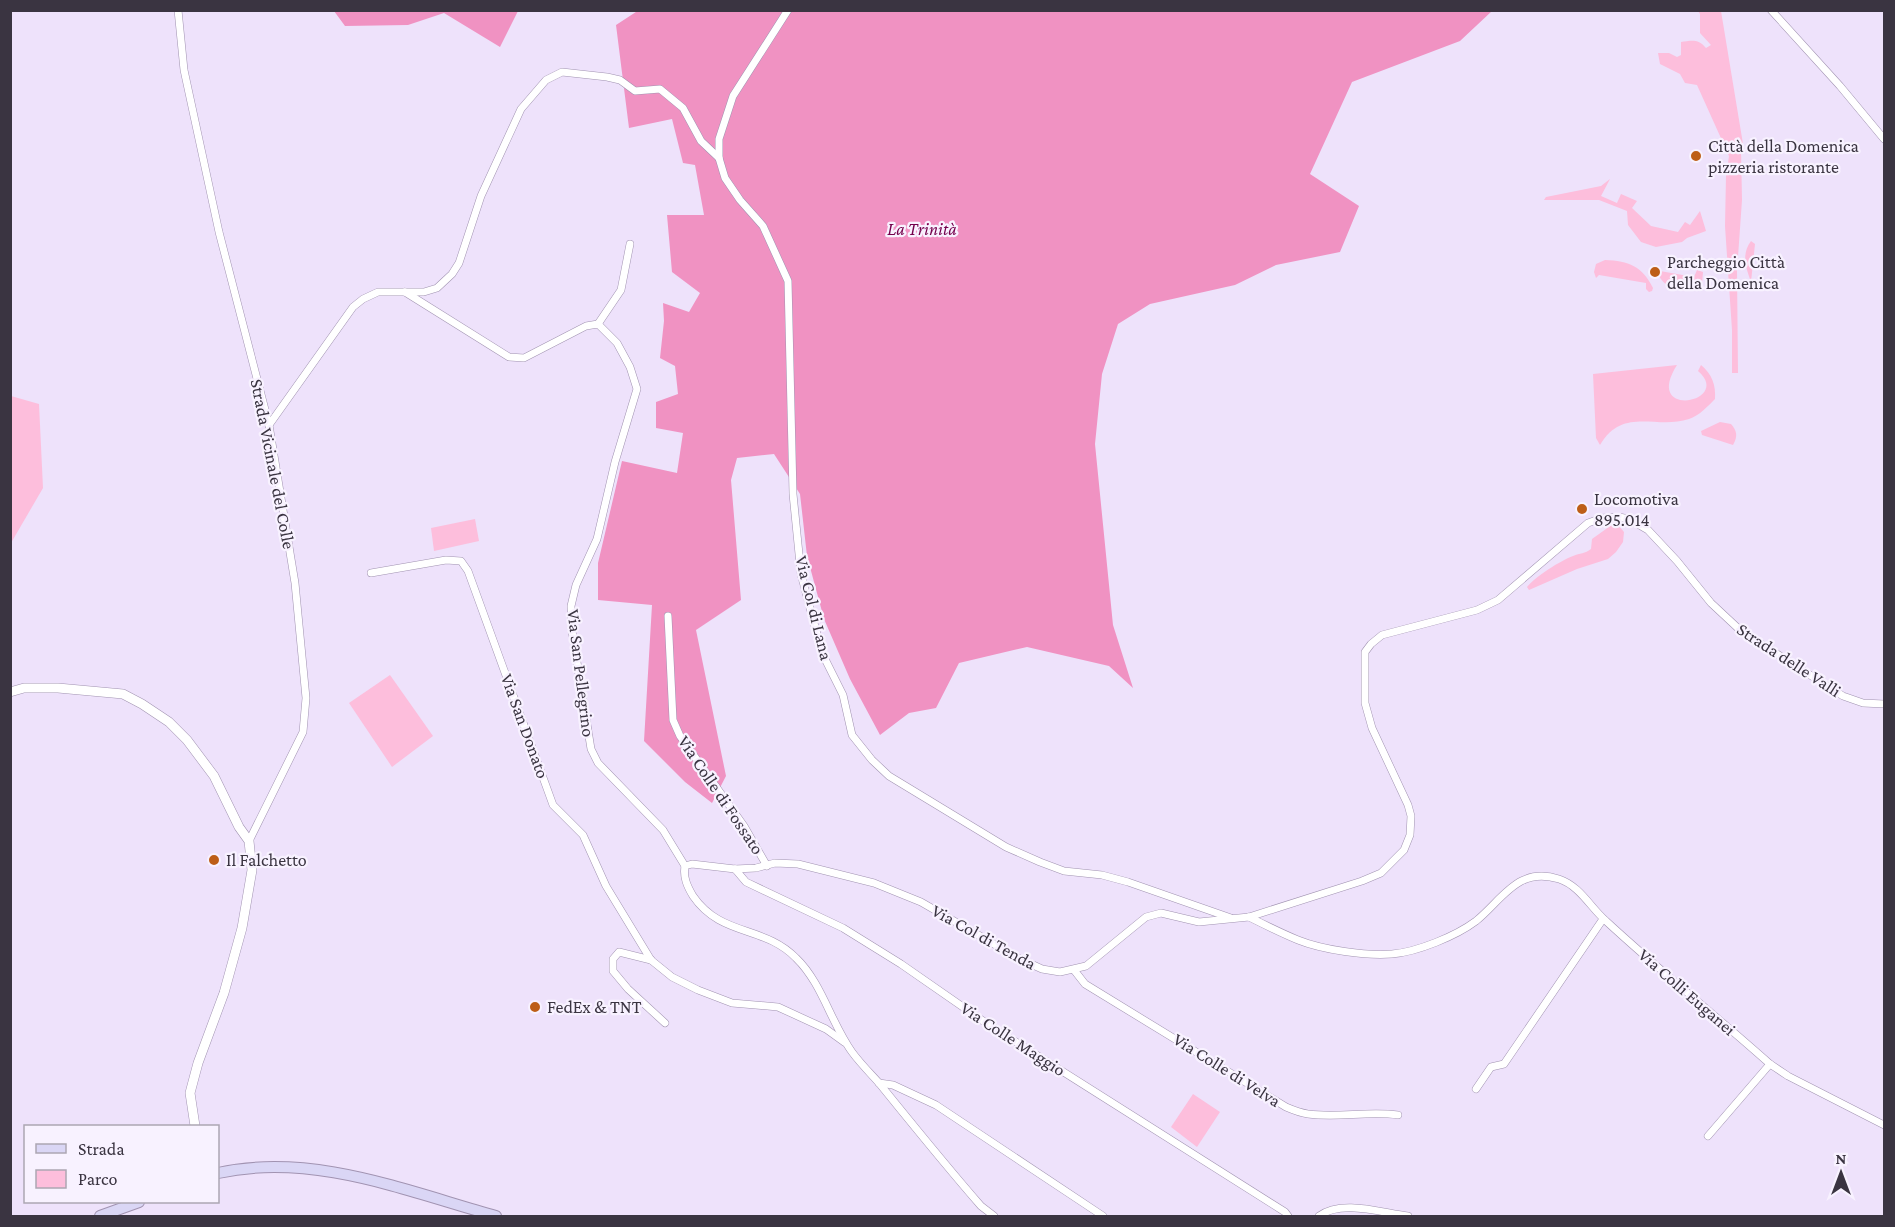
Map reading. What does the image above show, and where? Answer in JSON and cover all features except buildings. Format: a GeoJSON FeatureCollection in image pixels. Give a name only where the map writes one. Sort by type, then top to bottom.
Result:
{"type":"FeatureCollection","features":[{"type":"Feature","properties":{"kind":"main road"},"geometry":{"type":"LineString","coordinates":[[219,1173],[262,1167],[316,1168],[391,1186],[496,1216]]}},
{"type":"Feature","properties":{"kind":"main road"},"geometry":{"type":"LineString","coordinates":[[100,1216],[136,1203]]}},
{"type":"Feature","properties":{"kind":"street","name":"Strada Vicinale del Colle"},"geometry":{"type":"LineString","coordinates":[[178,10],[184,70],[219,232],[269,425],[295,583],[306,698],[303,732],[249,841]]}},
{"type":"Feature","properties":{"kind":"street","name":"Via Col di Lana"},"geometry":{"type":"LineString","coordinates":[[788,10],[734,96],[719,139],[719,158],[724,178],[763,226],[788,281],[793,494],[801,574],[822,653],[843,695],[852,735],[872,760],[889,776],[1006,847],[1064,871],[1102,875],[1128,882],[1234,920]]}},
{"type":"Feature","properties":{"kind":"street"},"geometry":{"type":"LineString","coordinates":[[1771,10],[1840,86],[1884,139]]}},
{"type":"Feature","properties":{"kind":"street"},"geometry":{"type":"LineString","coordinates":[[269,425],[353,307],[378,292],[424,292],[437,288],[452,274],[459,263],[481,196],[521,109],[546,80],[562,72],[620,80],[635,91],[660,89],[683,108],[701,141],[719,158]]}},
{"type":"Feature","properties":{"kind":"street"},"geometry":{"type":"LineString","coordinates":[[405,292],[509,357],[524,358],[586,326],[598,324],[621,290],[630,244]]}},
{"type":"Feature","properties":{"kind":"street","name":"Via San Pellegrino"},"geometry":{"type":"LineString","coordinates":[[598,324],[617,343],[630,367],[637,389],[615,462],[597,539],[576,585],[571,606],[572,631],[591,749],[598,763],[663,830],[685,866]]}},
{"type":"Feature","properties":{"kind":"street","name":"Strada delle Valli"},"geometry":{"type":"LineString","coordinates":[[1249,917],[1381,873],[1404,850],[1410,835],[1411,816],[1372,728],[1365,703],[1365,652],[1371,644],[1382,635],[1478,610],[1498,600],[1588,523],[1611,517],[1629,519],[1648,530],[1711,603],[1740,631],[1843,696],[1863,703],[1884,704]]}},
{"type":"Feature","properties":{"kind":"street","name":"Via San Donato"},"geometry":{"type":"LineString","coordinates":[[371,573],[446,560],[461,561],[468,571],[553,805],[583,835],[606,886],[651,960],[672,977],[698,990],[732,1003],[778,1007],[826,1029],[847,1044]]}},
{"type":"Feature","properties":{"kind":"street","name":"Via Colle di Fossato"},"geometry":{"type":"LineString","coordinates":[[668,616],[673,720],[680,736],[744,826],[767,866]]}},
{"type":"Feature","properties":{"kind":"street"},"geometry":{"type":"LineString","coordinates":[[10,692],[24,688],[58,688],[123,694],[142,704],[169,722],[187,740],[214,776],[239,827],[249,841],[252,870],[242,928],[224,993],[198,1063],[190,1093],[195,1125]]}},
{"type":"Feature","properties":{"kind":"street","name":"Via Col di Tenda"},"geometry":{"type":"LineString","coordinates":[[685,866],[692,864],[735,869],[756,868],[775,863],[798,864],[874,883],[921,903],[966,930],[1042,969],[1060,972],[1074,970]]}},
{"type":"Feature","properties":{"kind":"street"},"geometry":{"type":"LineString","coordinates":[[685,866],[683,875],[690,891],[700,906],[711,916],[723,923],[769,939],[788,949],[800,961],[847,1044],[910,1123],[981,1206],[994,1216]]}},
{"type":"Feature","properties":{"kind":"street","name":"Via Colle Maggio"},"geometry":{"type":"LineString","coordinates":[[735,869],[746,882],[843,928],[901,964],[986,1023],[1288,1216]]}},
{"type":"Feature","properties":{"kind":"street","name":"Via Colli Euganei"},"geometry":{"type":"LineString","coordinates":[[1249,917],[1300,941],[1368,954],[1393,954],[1439,941],[1474,922],[1515,883],[1527,878],[1559,879],[1576,887],[1604,920],[1770,1064],[1807,1086],[1884,1125]]}},
{"type":"Feature","properties":{"kind":"street"},"geometry":{"type":"LineString","coordinates":[[1074,970],[1094,960],[1132,926],[1146,917],[1161,913],[1199,922],[1249,917]]}},
{"type":"Feature","properties":{"kind":"street"},"geometry":{"type":"LineString","coordinates":[[1476,1089],[1491,1067],[1504,1064],[1604,920]]}},
{"type":"Feature","properties":{"kind":"street","name":"Via San Donato"},"geometry":{"type":"LineString","coordinates":[[651,960],[619,952],[613,959],[613,971],[628,989],[665,1023]]}},
{"type":"Feature","properties":{"kind":"street","name":"Via Colle di Velva"},"geometry":{"type":"LineString","coordinates":[[1074,970],[1085,984],[1286,1107],[1306,1114],[1378,1112],[1398,1115]]}},
{"type":"Feature","properties":{"kind":"street"},"geometry":{"type":"LineString","coordinates":[[1708,1136],[1770,1064]]}},
{"type":"Feature","properties":{"kind":"street"},"geometry":{"type":"LineString","coordinates":[[879,1083],[893,1085],[936,1105],[1103,1216]]}},
{"type":"Feature","properties":{"kind":"street"},"geometry":{"type":"LineString","coordinates":[[1319,1216],[1333,1208],[1408,1216]]}},
{"type":"Feature","properties":{"kind":"green space","name":"La Trinità"},"geometry":{"type":"Polygon","coordinates":[[[639,10],[1492,11],[1460,41],[1352,82],[1310,174],[1359,206],[1340,252],[1276,265],[1235,285],[1150,304],[1118,324],[1102,374],[1095,444],[1113,625],[1133,688],[1109,666],[1027,647],[959,663],[936,708],[909,713],[880,735],[850,679],[824,619],[807,556],[800,494],[774,454],[737,458],[731,480],[741,600],[696,630],[726,776],[712,803],[685,782],[644,741],[652,605],[598,600],[598,563],[622,461],[677,473],[683,433],[656,428],[656,402],[678,394],[675,366],[660,358],[664,321],[663,303],[689,312],[700,293],[672,272],[667,215],[704,215],[695,165],[683,163],[672,119],[629,128],[616,25],[639,10]]]}},
{"type":"Feature","properties":{"kind":"green space"},"geometry":{"type":"Polygon","coordinates":[[[334,11],[518,11],[500,47],[444,13],[408,25],[345,26],[334,11]]]}},
{"type":"Feature","properties":{"kind":"green space"},"geometry":{"type":"Polygon","coordinates":[[[1698,11],[1721,11],[1743,144],[1737,271],[1738,373],[1732,373],[1732,330],[1725,226],[1726,176],[1729,156],[1697,85],[1685,83],[1680,74],[1660,64],[1658,53],[1669,53],[1677,57],[1681,55],[1681,42],[1685,41],[1698,42],[1706,48],[1711,45],[1700,33],[1698,11]]]}},
{"type":"Feature","properties":{"kind":"green space"},"geometry":{"type":"Polygon","coordinates":[[[1610,179],[1601,196],[1617,203],[1621,194],[1637,201],[1632,208],[1651,226],[1678,232],[1685,222],[1690,225],[1700,211],[1706,231],[1682,242],[1656,247],[1641,242],[1628,225],[1627,211],[1599,200],[1544,200],[1546,197],[1601,186],[1610,179]]]}},
{"type":"Feature","properties":{"kind":"green space"},"geometry":{"type":"Polygon","coordinates":[[[1751,241],[1755,244],[1751,282],[1745,256],[1751,241]]]}},
{"type":"Feature","properties":{"kind":"green space"},"geometry":{"type":"Polygon","coordinates":[[[1605,260],[1634,266],[1644,274],[1653,288],[1652,291],[1649,292],[1646,289],[1646,283],[1599,275],[1596,278],[1594,272],[1596,264],[1605,260]]]}},
{"type":"Feature","properties":{"kind":"green space"},"geometry":{"type":"Polygon","coordinates":[[[1697,270],[1703,272],[1702,284],[1685,291],[1667,285],[1659,276],[1660,271],[1694,277],[1697,270]]]}},
{"type":"Feature","properties":{"kind":"green space"},"geometry":{"type":"Polygon","coordinates":[[[1677,365],[1669,382],[1671,394],[1678,399],[1688,400],[1698,397],[1705,391],[1706,382],[1698,371],[1701,365],[1712,380],[1715,399],[1693,418],[1677,422],[1641,422],[1619,426],[1609,433],[1600,445],[1596,438],[1593,374],[1677,365]]]}},
{"type":"Feature","properties":{"kind":"green space"},"geometry":{"type":"Polygon","coordinates":[[[11,396],[39,404],[43,488],[11,543],[11,396]]]}},
{"type":"Feature","properties":{"kind":"green space"},"geometry":{"type":"Polygon","coordinates":[[[1720,422],[1731,424],[1735,429],[1736,436],[1733,445],[1702,435],[1701,431],[1720,422]]]}},
{"type":"Feature","properties":{"kind":"green space"},"geometry":{"type":"Polygon","coordinates":[[[475,519],[479,541],[434,551],[431,528],[475,519]]]}},
{"type":"Feature","properties":{"kind":"green space"},"geometry":{"type":"Polygon","coordinates":[[[1613,524],[1618,525],[1624,532],[1623,542],[1608,559],[1577,569],[1529,590],[1527,587],[1548,569],[1591,549],[1592,539],[1613,524]]]}},
{"type":"Feature","properties":{"kind":"green space"},"geometry":{"type":"Polygon","coordinates":[[[390,675],[433,736],[392,767],[349,703],[390,675]]]}},
{"type":"Feature","properties":{"kind":"green space"},"geometry":{"type":"Polygon","coordinates":[[[1193,1094],[1220,1112],[1197,1147],[1171,1127],[1193,1094]]]}},
{"type":"Feature","properties":{"kind":"place","name":"Città della Domenica pizzeria ristorante"},"geometry":{"type":"Point","coordinates":[1696,156]}},
{"type":"Feature","properties":{"kind":"place","name":"Parcheggio Città della Domenica"},"geometry":{"type":"Point","coordinates":[1655,272]}},
{"type":"Feature","properties":{"kind":"place","name":"Locomotiva 895.014"},"geometry":{"type":"Point","coordinates":[1582,509]}},
{"type":"Feature","properties":{"kind":"place","name":"Il Falchetto"},"geometry":{"type":"Point","coordinates":[214,860]}},
{"type":"Feature","properties":{"kind":"place","name":"FedEx & TNT"},"geometry":{"type":"Point","coordinates":[535,1007]}}]}
